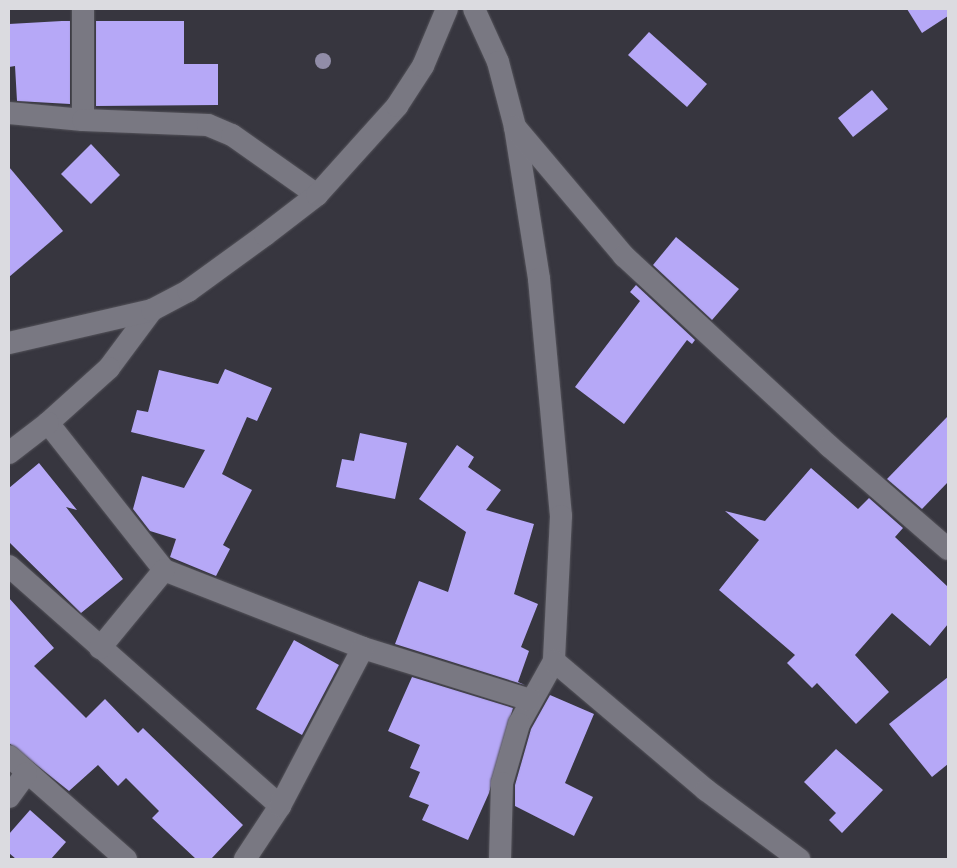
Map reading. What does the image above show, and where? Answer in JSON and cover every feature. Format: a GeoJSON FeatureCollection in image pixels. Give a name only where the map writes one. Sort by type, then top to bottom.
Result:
{"type":"FeatureCollection","features":[{"type":"Feature","properties":{"kind":"street"},"geometry":{"type":"LineString","coordinates":[[83,9],[83,120]]}},
{"type":"Feature","properties":{"kind":"street"},"geometry":{"type":"LineString","coordinates":[[9,343],[152,310],[188,291],[317,195],[397,106],[423,66],[448,9]]}},
{"type":"Feature","properties":{"kind":"street"},"geometry":{"type":"LineString","coordinates":[[474,9],[498,62],[515,127],[538,279],[558,453],[561,516],[554,661],[530,700],[502,783],[500,859]]}},
{"type":"Feature","properties":{"kind":"street"},"geometry":{"type":"LineString","coordinates":[[9,113],[83,120],[208,125],[232,135],[317,195]]}},
{"type":"Feature","properties":{"kind":"street"},"geometry":{"type":"LineString","coordinates":[[515,127],[624,256],[829,446],[948,549]]}},
{"type":"Feature","properties":{"kind":"street"},"geometry":{"type":"LineString","coordinates":[[9,453],[48,423],[109,368],[152,310]]}},
{"type":"Feature","properties":{"kind":"street"},"geometry":{"type":"LineString","coordinates":[[48,423],[164,570],[363,648],[530,700]]}},
{"type":"Feature","properties":{"kind":"street"},"geometry":{"type":"LineString","coordinates":[[9,566],[280,806]]}},
{"type":"Feature","properties":{"kind":"street"},"geometry":{"type":"LineString","coordinates":[[100,648],[164,570]]}},
{"type":"Feature","properties":{"kind":"street"},"geometry":{"type":"LineString","coordinates":[[245,859],[280,806],[363,648]]}},
{"type":"Feature","properties":{"kind":"street"},"geometry":{"type":"LineString","coordinates":[[554,661],[706,790],[800,859]]}},
{"type":"Feature","properties":{"kind":"street"},"geometry":{"type":"LineString","coordinates":[[9,756],[26,774],[126,859]]}},
{"type":"Feature","properties":{"kind":"street"},"geometry":{"type":"LineString","coordinates":[[9,797],[26,774]]}},
{"type":"Feature","properties":{"kind":"building"},"geometry":{"type":"Polygon","coordinates":[[[907,9],[948,9],[948,16],[922,33],[907,9]]]}},
{"type":"Feature","properties":{"kind":"building"},"geometry":{"type":"Polygon","coordinates":[[[70,21],[70,104],[17,101],[15,66],[9,67],[9,24],[70,21]]]}},
{"type":"Feature","properties":{"kind":"building"},"geometry":{"type":"Polygon","coordinates":[[[96,21],[184,21],[184,64],[218,64],[218,105],[96,106],[96,21]]]}},
{"type":"Feature","properties":{"kind":"building"},"geometry":{"type":"Polygon","coordinates":[[[649,32],[707,84],[687,107],[628,55],[649,32]]]}},
{"type":"Feature","properties":{"kind":"building"},"geometry":{"type":"Polygon","coordinates":[[[872,90],[888,109],[853,137],[838,118],[872,90]]]}},
{"type":"Feature","properties":{"kind":"building"},"geometry":{"type":"Polygon","coordinates":[[[91,144],[120,175],[91,204],[61,174],[91,144]]]}},
{"type":"Feature","properties":{"kind":"building"},"geometry":{"type":"Polygon","coordinates":[[[9,167],[63,231],[9,277],[9,167]]]}},
{"type":"Feature","properties":{"kind":"building"},"geometry":{"type":"Polygon","coordinates":[[[676,237],[739,289],[712,320],[653,265],[676,237]]]}},
{"type":"Feature","properties":{"kind":"building"},"geometry":{"type":"Polygon","coordinates":[[[636,285],[695,340],[692,344],[687,340],[624,424],[575,387],[640,301],[630,292],[636,285]]]}},
{"type":"Feature","properties":{"kind":"building"},"geometry":{"type":"Polygon","coordinates":[[[225,369],[272,388],[257,421],[247,417],[222,474],[252,490],[223,545],[230,549],[216,576],[170,557],[176,539],[150,531],[133,509],[142,476],[184,488],[205,450],[131,432],[137,410],[148,412],[159,370],[218,384],[225,369]]]}},
{"type":"Feature","properties":{"kind":"building"},"geometry":{"type":"Polygon","coordinates":[[[948,416],[948,482],[922,509],[887,479],[948,416]]]}},
{"type":"Feature","properties":{"kind":"building"},"geometry":{"type":"Polygon","coordinates":[[[360,433],[407,443],[395,499],[336,487],[342,459],[354,461],[360,433]]]}},
{"type":"Feature","properties":{"kind":"building"},"geometry":{"type":"Polygon","coordinates":[[[457,445],[474,457],[468,467],[501,490],[486,510],[534,524],[514,594],[538,604],[521,647],[529,651],[518,682],[525,685],[395,644],[419,581],[448,592],[466,532],[419,499],[457,445]]]}},
{"type":"Feature","properties":{"kind":"building"},"geometry":{"type":"Polygon","coordinates":[[[39,463],[77,510],[66,507],[123,579],[81,613],[9,542],[9,488],[39,463]]]}},
{"type":"Feature","properties":{"kind":"building"},"geometry":{"type":"Polygon","coordinates":[[[811,468],[858,509],[869,498],[903,528],[895,537],[948,587],[948,624],[930,646],[892,613],[855,655],[889,692],[856,724],[817,683],[812,688],[787,663],[795,655],[719,590],[759,540],[725,511],[765,521],[811,468]]]}},
{"type":"Feature","properties":{"kind":"building"},"geometry":{"type":"Polygon","coordinates":[[[9,598],[54,648],[34,666],[86,718],[105,699],[138,733],[143,728],[243,825],[211,859],[196,859],[152,818],[159,811],[126,778],[118,786],[98,765],[69,791],[9,743],[9,598]]]}},
{"type":"Feature","properties":{"kind":"building"},"geometry":{"type":"Polygon","coordinates":[[[294,640],[339,665],[302,735],[256,709],[294,640]]]}},
{"type":"Feature","properties":{"kind":"building"},"geometry":{"type":"Polygon","coordinates":[[[412,677],[513,708],[489,793],[468,840],[422,820],[429,805],[409,797],[420,772],[410,768],[420,745],[388,731],[412,677]]]}},
{"type":"Feature","properties":{"kind":"building"},"geometry":{"type":"Polygon","coordinates":[[[948,677],[948,764],[932,777],[889,724],[948,677]]]}},
{"type":"Feature","properties":{"kind":"building"},"geometry":{"type":"Polygon","coordinates":[[[550,695],[594,714],[565,783],[593,797],[574,836],[515,806],[515,785],[531,729],[550,695]]]}},
{"type":"Feature","properties":{"kind":"building"},"geometry":{"type":"Polygon","coordinates":[[[836,749],[883,790],[842,833],[829,820],[836,813],[804,782],[836,749]]]}},
{"type":"Feature","properties":{"kind":"building"},"geometry":{"type":"Polygon","coordinates":[[[30,810],[66,842],[51,859],[16,859],[9,853],[9,834],[30,810]]]}}]}
